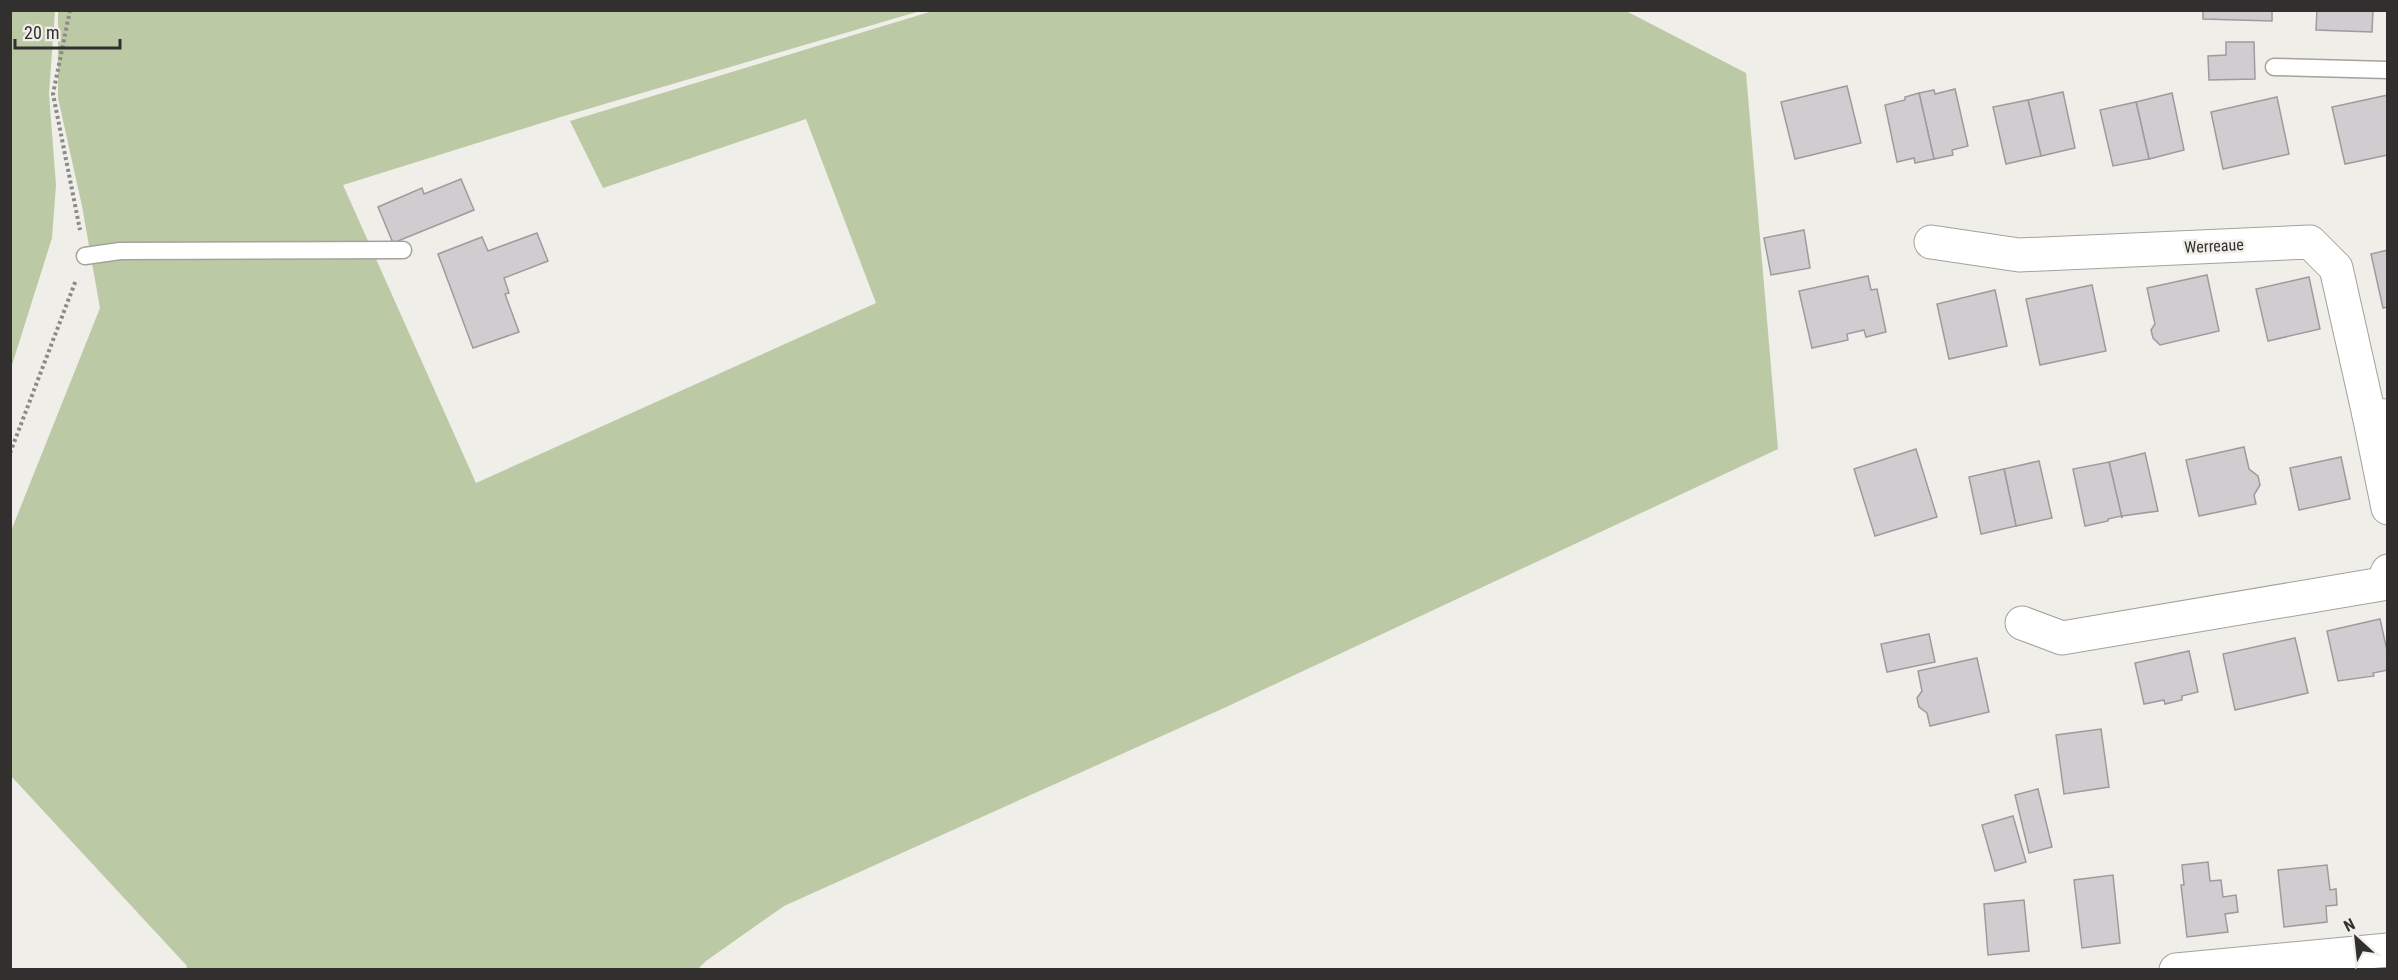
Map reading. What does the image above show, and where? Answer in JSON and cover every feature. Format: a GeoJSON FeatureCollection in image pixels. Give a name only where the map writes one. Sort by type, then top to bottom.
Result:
{"type":"FeatureCollection","features":[{"type":"Feature","properties":{"kind":"street","name":"Werreaue"},"geometry":{"type":"LineString","coordinates":[[1931,242],[2019,255],[2310,242],[2336,268],[2378,415],[2388,508]]}},
{"type":"Feature","properties":{"kind":"street"},"geometry":{"type":"LineString","coordinates":[[2022,623],[2062,638],[2382,584],[2388,571]]}},
{"type":"Feature","properties":{"kind":"street"},"geometry":{"type":"LineString","coordinates":[[2176,969],[2388,950]]}},
{"type":"Feature","properties":{"kind":"lane"},"geometry":{"type":"LineString","coordinates":[[2274,67],[2388,70]]}},
{"type":"Feature","properties":{"kind":"lane"},"geometry":{"type":"LineString","coordinates":[[85,256],[120,251],[403,250]]}},
{"type":"Feature","properties":{"kind":"path"},"geometry":{"type":"LineString","coordinates":[[10,453],[85,256],[52,94],[70,10]]}},
{"type":"Feature","properties":{"kind":"green space"},"geometry":{"type":"Polygon","coordinates":[[[11,10],[55,11],[49,94],[56,185],[52,238],[11,368],[11,10]]]}},
{"type":"Feature","properties":{"kind":"green space"},"geometry":{"type":"Polygon","coordinates":[[[936,10],[1626,11],[1746,73],[1778,449],[1224,708],[784,906],[698,969],[186,969],[187,966],[11,776],[11,531],[100,308],[82,206],[58,98],[58,11],[920,11],[564,116],[343,185],[476,483],[876,303],[806,119],[603,188],[570,121],[936,10]]]}},
{"type":"Feature","properties":{"kind":"building"},"geometry":{"type":"Polygon","coordinates":[[[2203,10],[2272,10],[2272,21],[2203,19],[2203,10]]]}},
{"type":"Feature","properties":{"kind":"building"},"geometry":{"type":"Polygon","coordinates":[[[2317,10],[2373,10],[2372,32],[2316,30],[2317,10]]]}},
{"type":"Feature","properties":{"kind":"building"},"geometry":{"type":"Polygon","coordinates":[[[2226,42],[2254,42],[2255,79],[2209,80],[2208,56],[2226,55],[2226,42]]]}},
{"type":"Feature","properties":{"kind":"building"},"geometry":{"type":"Polygon","coordinates":[[[1847,86],[1861,143],[1795,159],[1781,102],[1847,86]]]}},
{"type":"Feature","properties":{"kind":"building"},"geometry":{"type":"Polygon","coordinates":[[[1955,89],[1968,146],[1952,150],[1953,155],[1934,159],[1919,93],[1934,90],[1935,94],[1955,89]]]}},
{"type":"Feature","properties":{"kind":"building"},"geometry":{"type":"Polygon","coordinates":[[[2063,92],[2075,148],[2041,156],[2028,100],[2063,92]]]}},
{"type":"Feature","properties":{"kind":"building"},"geometry":{"type":"Polygon","coordinates":[[[1919,93],[1934,159],[1915,163],[1914,158],[1897,162],[1885,105],[1905,100],[1905,97],[1919,93]]]}},
{"type":"Feature","properties":{"kind":"building"},"geometry":{"type":"Polygon","coordinates":[[[2172,93],[2184,150],[2149,159],[2136,102],[2172,93]]]}},
{"type":"Feature","properties":{"kind":"building"},"geometry":{"type":"Polygon","coordinates":[[[2388,95],[2388,155],[2345,164],[2332,107],[2388,95]]]}},
{"type":"Feature","properties":{"kind":"building"},"geometry":{"type":"Polygon","coordinates":[[[2277,97],[2289,154],[2223,169],[2211,112],[2277,97]]]}},
{"type":"Feature","properties":{"kind":"building"},"geometry":{"type":"Polygon","coordinates":[[[2028,100],[2041,156],[2006,164],[1993,107],[2028,100]]]}},
{"type":"Feature","properties":{"kind":"building"},"geometry":{"type":"Polygon","coordinates":[[[2136,102],[2149,159],[2113,166],[2100,110],[2136,102]]]}},
{"type":"Feature","properties":{"kind":"building"},"geometry":{"type":"Polygon","coordinates":[[[461,179],[474,210],[393,243],[378,207],[422,188],[424,194],[461,179]]]}},
{"type":"Feature","properties":{"kind":"building"},"geometry":{"type":"Polygon","coordinates":[[[1804,230],[1810,268],[1771,275],[1764,238],[1804,230]]]}},
{"type":"Feature","properties":{"kind":"building"},"geometry":{"type":"Polygon","coordinates":[[[537,233],[548,261],[504,278],[509,293],[505,294],[519,332],[473,348],[438,254],[482,237],[488,251],[537,233]]]}},
{"type":"Feature","properties":{"kind":"building"},"geometry":{"type":"Polygon","coordinates":[[[2388,250],[2388,307],[2383,308],[2371,254],[2388,250]]]}},
{"type":"Feature","properties":{"kind":"building"},"geometry":{"type":"Polygon","coordinates":[[[2207,275],[2219,331],[2160,345],[2153,338],[2151,330],[2155,324],[2147,288],[2207,275]]]}},
{"type":"Feature","properties":{"kind":"building"},"geometry":{"type":"Polygon","coordinates":[[[1868,276],[1871,290],[1877,289],[1886,332],[1866,337],[1864,330],[1847,334],[1848,340],[1812,348],[1799,291],[1868,276]]]}},
{"type":"Feature","properties":{"kind":"building"},"geometry":{"type":"Polygon","coordinates":[[[2309,277],[2320,329],[2268,341],[2256,289],[2309,277]]]}},
{"type":"Feature","properties":{"kind":"building"},"geometry":{"type":"Polygon","coordinates":[[[2092,285],[2106,351],[2040,365],[2026,299],[2092,285]]]}},
{"type":"Feature","properties":{"kind":"building"},"geometry":{"type":"Polygon","coordinates":[[[1995,290],[2007,346],[1949,359],[1937,304],[1995,290]]]}},
{"type":"Feature","properties":{"kind":"building"},"geometry":{"type":"Polygon","coordinates":[[[2244,447],[2249,469],[2258,476],[2260,485],[2254,495],[2256,504],[2199,516],[2186,460],[2244,447]]]}},
{"type":"Feature","properties":{"kind":"building"},"geometry":{"type":"Polygon","coordinates":[[[1916,449],[1937,517],[1875,536],[1854,469],[1916,449]]]}},
{"type":"Feature","properties":{"kind":"building"},"geometry":{"type":"Polygon","coordinates":[[[2145,453],[2158,511],[2122,516],[2122,518],[2109,462],[2145,453]]]}},
{"type":"Feature","properties":{"kind":"building"},"geometry":{"type":"Polygon","coordinates":[[[2341,457],[2350,499],[2299,510],[2290,468],[2341,457]]]}},
{"type":"Feature","properties":{"kind":"building"},"geometry":{"type":"Polygon","coordinates":[[[2039,461],[2052,518],[2016,526],[2004,469],[2039,461]]]}},
{"type":"Feature","properties":{"kind":"building"},"geometry":{"type":"Polygon","coordinates":[[[2109,462],[2122,518],[2121,516],[2085,526],[2073,469],[2109,462]]]}},
{"type":"Feature","properties":{"kind":"building"},"geometry":{"type":"Polygon","coordinates":[[[2004,469],[2016,526],[1981,534],[1969,477],[2004,469]]]}},
{"type":"Feature","properties":{"kind":"building"},"geometry":{"type":"Polygon","coordinates":[[[2380,619],[2388,655],[2388,670],[2373,673],[2374,676],[2338,681],[2327,631],[2380,619]]]}},
{"type":"Feature","properties":{"kind":"building"},"geometry":{"type":"Polygon","coordinates":[[[1929,634],[1935,662],[1887,672],[1881,644],[1929,634]]]}},
{"type":"Feature","properties":{"kind":"building"},"geometry":{"type":"Polygon","coordinates":[[[2295,638],[2308,693],[2235,710],[2223,654],[2295,638]]]}},
{"type":"Feature","properties":{"kind":"building"},"geometry":{"type":"Polygon","coordinates":[[[2189,651],[2198,692],[2182,696],[2182,700],[2165,704],[2164,700],[2144,704],[2135,663],[2189,651]]]}},
{"type":"Feature","properties":{"kind":"building"},"geometry":{"type":"Polygon","coordinates":[[[1977,658],[1989,712],[1930,726],[1927,713],[1919,707],[1917,698],[1922,691],[1918,671],[1977,658]]]}},
{"type":"Feature","properties":{"kind":"building"},"geometry":{"type":"Polygon","coordinates":[[[2101,729],[2109,787],[2064,794],[2056,735],[2101,729]]]}},
{"type":"Feature","properties":{"kind":"building"},"geometry":{"type":"Polygon","coordinates":[[[2038,789],[2052,847],[2029,853],[2015,795],[2038,789]]]}},
{"type":"Feature","properties":{"kind":"building"},"geometry":{"type":"Polygon","coordinates":[[[2013,816],[2026,862],[1995,871],[1982,825],[2013,816]]]}},
{"type":"Feature","properties":{"kind":"building"},"geometry":{"type":"Polygon","coordinates":[[[2208,862],[2210,881],[2221,880],[2223,897],[2236,895],[2238,912],[2225,914],[2228,932],[2187,937],[2181,885],[2184,885],[2182,865],[2208,862]]]}},
{"type":"Feature","properties":{"kind":"building"},"geometry":{"type":"Polygon","coordinates":[[[2327,865],[2330,890],[2336,889],[2337,905],[2326,906],[2327,922],[2284,927],[2278,870],[2327,865]]]}},
{"type":"Feature","properties":{"kind":"building"},"geometry":{"type":"Polygon","coordinates":[[[2113,875],[2120,943],[2082,948],[2074,880],[2113,875]]]}},
{"type":"Feature","properties":{"kind":"building"},"geometry":{"type":"Polygon","coordinates":[[[2024,900],[2029,951],[1988,955],[1984,904],[2024,900]]]}}]}
